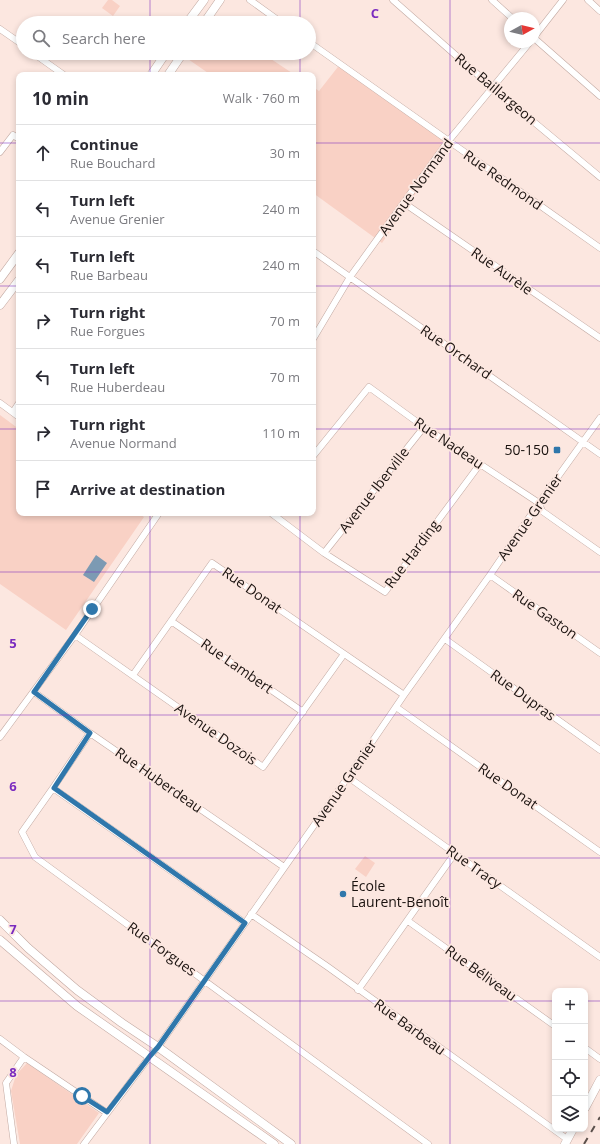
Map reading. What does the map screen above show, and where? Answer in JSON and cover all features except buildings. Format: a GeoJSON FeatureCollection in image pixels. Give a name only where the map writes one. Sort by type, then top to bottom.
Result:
{"type":"FeatureCollection","features":[{"type":"Feature","properties":{"kind":"main road"},"geometry":{"type":"LineString","coordinates":[[192,16],[204,0]]}},
{"type":"Feature","properties":{"kind":"main road"},"geometry":{"type":"LineString","coordinates":[[209,16],[220,0]]}},
{"type":"Feature","properties":{"kind":"main road"},"geometry":{"type":"LineString","coordinates":[[152,72],[161,60]]}},
{"type":"Feature","properties":{"kind":"main road"},"geometry":{"type":"LineString","coordinates":[[170,72],[178,60]]}},
{"type":"Feature","properties":{"kind":"main road"},"geometry":{"type":"LineString","coordinates":[[0,279],[16,257]]}},
{"type":"Feature","properties":{"kind":"main road"},"geometry":{"type":"LineString","coordinates":[[0,304],[16,284]]}},
{"type":"Feature","properties":{"kind":"main road"},"geometry":{"type":"LineString","coordinates":[[0,920],[28,948],[77,990],[291,1144]]}},
{"type":"Feature","properties":{"kind":"main road"},"geometry":{"type":"LineString","coordinates":[[0,940],[77,1006],[274,1144]]}},
{"type":"Feature","properties":{"kind":"main road"},"geometry":{"type":"LineString","coordinates":[[588,1102],[600,1080]]}},
{"type":"Feature","properties":{"kind":"main road"},"geometry":{"type":"LineString","coordinates":[[566,1142],[571,1132]]}},
{"type":"Feature","properties":{"kind":"street"},"geometry":{"type":"LineString","coordinates":[[250,0],[272,16]]}},
{"type":"Feature","properties":{"kind":"street","name":"Rue Baillargeon"},"geometry":{"type":"LineString","coordinates":[[393,0],[493,88],[600,177]]}},
{"type":"Feature","properties":{"kind":"street"},"geometry":{"type":"LineString","coordinates":[[492,0],[505,12]]}},
{"type":"Feature","properties":{"kind":"street"},"geometry":{"type":"LineString","coordinates":[[540,30],[563,0]]}},
{"type":"Feature","properties":{"kind":"street"},"geometry":{"type":"LineString","coordinates":[[588,0],[600,11]]}},
{"type":"Feature","properties":{"kind":"street"},"geometry":{"type":"LineString","coordinates":[[0,29],[16,40]]}},
{"type":"Feature","properties":{"kind":"street"},"geometry":{"type":"LineString","coordinates":[[540,43],[600,96]]}},
{"type":"Feature","properties":{"kind":"street","name":"Rue Redmond"},"geometry":{"type":"LineString","coordinates":[[316,47],[600,248]]}},
{"type":"Feature","properties":{"kind":"street","name":"Avenue Normand"},"geometry":{"type":"LineString","coordinates":[[316,334],[350,278],[448,141],[525,48]]}},
{"type":"Feature","properties":{"kind":"street"},"geometry":{"type":"LineString","coordinates":[[44,60],[60,72]]}},
{"type":"Feature","properties":{"kind":"street"},"geometry":{"type":"LineString","coordinates":[[0,152],[13,135],[16,137]]}},
{"type":"Feature","properties":{"kind":"street","name":"Rue Aurèle"},"geometry":{"type":"LineString","coordinates":[[404,203],[600,338]]}},
{"type":"Feature","properties":{"kind":"street","name":"Rue Orchard"},"geometry":{"type":"LineString","coordinates":[[316,253],[600,454]]}},
{"type":"Feature","properties":{"kind":"street","name":"Rue Nadeau"},"geometry":{"type":"LineString","coordinates":[[316,452],[369,387],[424,427],[539,503],[542,511],[600,552]]}},
{"type":"Feature","properties":{"kind":"street"},"geometry":{"type":"LineString","coordinates":[[0,404],[16,414]]}},
{"type":"Feature","properties":{"kind":"street"},"geometry":{"type":"LineString","coordinates":[[13,412],[16,408]]}},
{"type":"Feature","properties":{"kind":"street","name":"Avenue Grenier"},"geometry":{"type":"LineString","coordinates":[[84,1144],[158,1047],[600,418]]}},
{"type":"Feature","properties":{"kind":"street","name":"Avenue Iberville"},"geometry":{"type":"LineString","coordinates":[[324,553],[424,427]]}},
{"type":"Feature","properties":{"kind":"street","name":"Rue Harding"},"geometry":{"type":"LineString","coordinates":[[275,516],[324,553],[384,592],[480,464]]}},
{"type":"Feature","properties":{"kind":"street"},"geometry":{"type":"LineString","coordinates":[[0,737],[75,635],[156,516]]}},
{"type":"Feature","properties":{"kind":"street","name":"Rue Donat"},"geometry":{"type":"LineString","coordinates":[[133,675],[212,563],[404,695]]}},
{"type":"Feature","properties":{"kind":"street","name":"Rue Gaston"},"geometry":{"type":"LineString","coordinates":[[490,575],[600,653]]}},
{"type":"Feature","properties":{"kind":"street","name":"Rue Lambert"},"geometry":{"type":"LineString","coordinates":[[171,620],[303,712]]}},
{"type":"Feature","properties":{"kind":"street","name":"Avenue Dozois"},"geometry":{"type":"LineString","coordinates":[[75,635],[263,767],[344,654]]}},
{"type":"Feature","properties":{"kind":"street","name":"Rue Dupras"},"geometry":{"type":"LineString","coordinates":[[445,639],[600,750]]}},
{"type":"Feature","properties":{"kind":"street","name":"Rue Huberdeau"},"geometry":{"type":"LineString","coordinates":[[34,692],[90,733],[284,867]]}},
{"type":"Feature","properties":{"kind":"street","name":"Rue Donat"},"geometry":{"type":"LineString","coordinates":[[396,707],[600,852]]}},
{"type":"Feature","properties":{"kind":"street","name":"Rue Forgues"},"geometry":{"type":"LineString","coordinates":[[90,733],[54,788],[22,832],[35,857],[428,1144]]}},
{"type":"Feature","properties":{"kind":"street","name":"Rue Tracy"},"geometry":{"type":"LineString","coordinates":[[348,777],[600,957]]}},
{"type":"Feature","properties":{"kind":"street"},"geometry":{"type":"LineString","coordinates":[[54,788],[245,923]]}},
{"type":"Feature","properties":{"kind":"street"},"geometry":{"type":"LineString","coordinates":[[358,990],[455,854]]}},
{"type":"Feature","properties":{"kind":"street","name":"Rue Barbeau"},"geometry":{"type":"LineString","coordinates":[[251,914],[566,1142]]}},
{"type":"Feature","properties":{"kind":"street","name":"Rue Béliveau"},"geometry":{"type":"LineString","coordinates":[[408,920],[552,1024]]}},
{"type":"Feature","properties":{"kind":"street"},"geometry":{"type":"LineString","coordinates":[[0,1039],[24,1057],[107,1112]]}},
{"type":"Feature","properties":{"kind":"street"},"geometry":{"type":"LineString","coordinates":[[588,1050],[600,1059]]}},
{"type":"Feature","properties":{"kind":"street"},"geometry":{"type":"LineString","coordinates":[[14,1144],[6,1083],[24,1057]]}},
{"type":"Feature","properties":{"kind":"shaded area"},"geometry":{"type":"Polygon","coordinates":[[[108,0],[112,0],[120,6],[113,16],[102,8],[108,0]]]}},
{"type":"Feature","properties":{"kind":"shaded area"},"geometry":{"type":"Polygon","coordinates":[[[189,60],[272,60],[290,72],[207,72],[189,60]]]}},
{"type":"Feature","properties":{"kind":"shaded area"},"geometry":{"type":"Polygon","coordinates":[[[341,63],[451,142],[382,243],[316,195],[316,89],[319,91],[341,63]]]}},
{"type":"Feature","properties":{"kind":"shaded area"},"geometry":{"type":"Polygon","coordinates":[[[0,415],[16,427],[16,516],[144,517],[66,630],[0,584],[0,415]]]}},
{"type":"Feature","properties":{"kind":"shaded area"},"geometry":{"type":"Polygon","coordinates":[[[365,856],[375,863],[366,877],[355,869],[365,856]]]}},
{"type":"Feature","properties":{"kind":"shaded area"},"geometry":{"type":"Polygon","coordinates":[[[27,1063],[99,1113],[77,1144],[20,1144],[11,1091],[16,1075],[27,1063]]]}},
{"type":"Feature","properties":{"kind":"water"},"geometry":{"type":"Polygon","coordinates":[[[96,555],[107,563],[94,582],[83,575],[96,555]]]}},
{"type":"Feature","properties":{"kind":"railway"},"geometry":{"type":"LineString","coordinates":[[584,1144],[600,1117]]}},
{"type":"Feature","properties":{"kind":"place","name":"50-150"},"geometry":{"type":"Point","coordinates":[557,450]}},
{"type":"Feature","properties":{"kind":"place","name":"École Laurent-Benoît"},"geometry":{"type":"Point","coordinates":[343,894]}},
{"type":"Feature","properties":{"kind":"route"},"geometry":{"type":"LineString","coordinates":[[82,1096],[107,1112],[158,1047],[245,923],[54,788],[90,733],[34,692],[92,609]]}}]}
